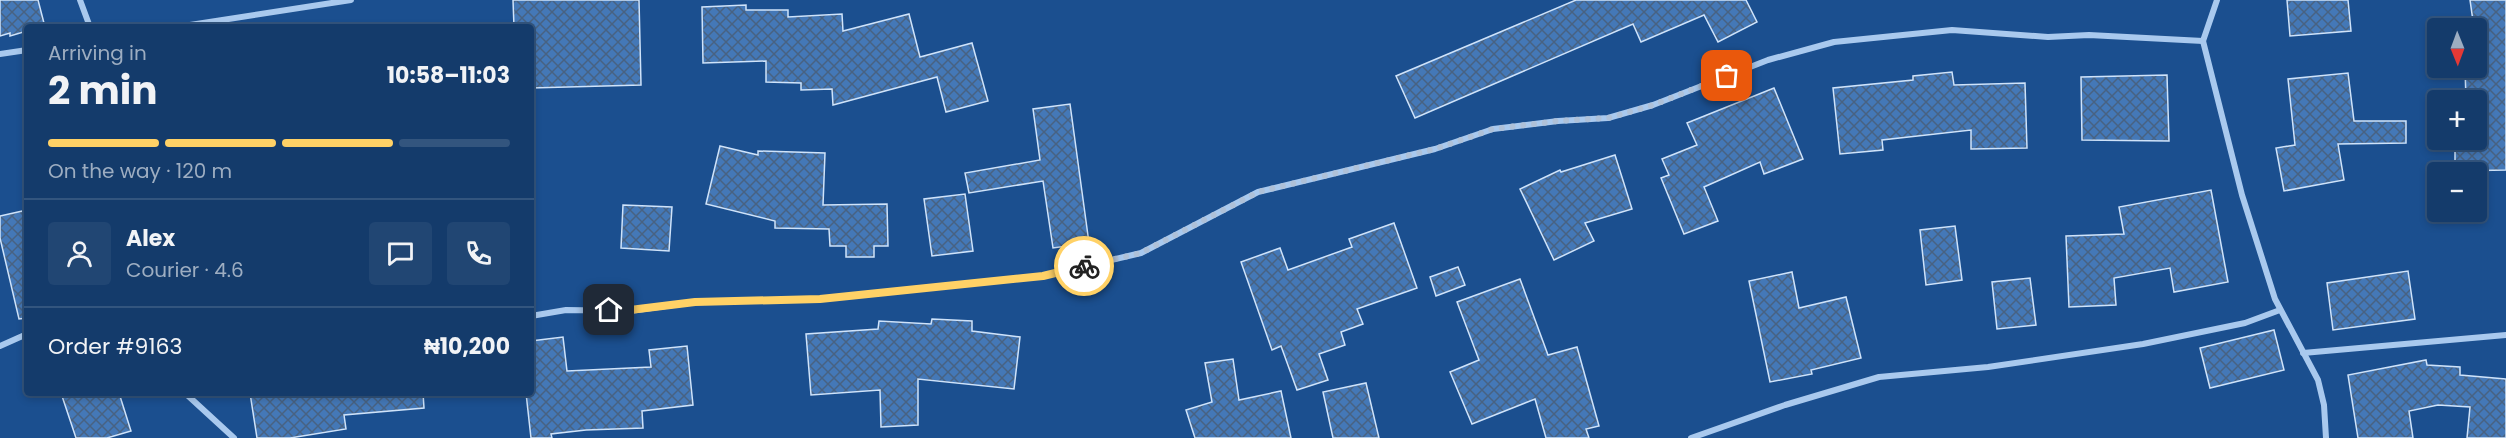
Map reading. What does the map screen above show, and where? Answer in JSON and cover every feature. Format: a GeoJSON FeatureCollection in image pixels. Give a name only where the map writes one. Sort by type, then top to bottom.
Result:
{"type":"FeatureCollection","features":[{"type":"Feature","properties":{"kind":"street"},"geometry":{"type":"LineString","coordinates":[[80,0],[89,24]]}},
{"type":"Feature","properties":{"kind":"street"},"geometry":{"type":"LineString","coordinates":[[196,24],[351,0]]}},
{"type":"Feature","properties":{"kind":"street"},"geometry":{"type":"LineString","coordinates":[[2217,0],[2203,41],[2242,195],[2280,310],[2318,380],[2324,405],[2326,438]]}},
{"type":"Feature","properties":{"kind":"street"},"geometry":{"type":"LineString","coordinates":[[534,315],[566,310],[630,310],[695,302],[820,299],[1043,276],[1141,253],[1258,192],[1435,149],[1493,129],[1608,118],[1653,105],[1767,60],[1834,42],[1952,30],[2048,37],[2089,35],[2203,41]]}},
{"type":"Feature","properties":{"kind":"street"},"geometry":{"type":"LineString","coordinates":[[0,54],[24,50]]}},
{"type":"Feature","properties":{"kind":"street"},"geometry":{"type":"LineString","coordinates":[[1691,438],[1785,405],[1879,377],[1988,367],[2143,344],[2245,323],[2280,310]]}},
{"type":"Feature","properties":{"kind":"street"},"geometry":{"type":"LineString","coordinates":[[0,346],[24,335]]}},
{"type":"Feature","properties":{"kind":"street"},"geometry":{"type":"LineString","coordinates":[[2303,353],[2506,335]]}},
{"type":"Feature","properties":{"kind":"street"},"geometry":{"type":"LineString","coordinates":[[188,396],[234,438]]}},
{"type":"Feature","properties":{"kind":"building"},"geometry":{"type":"Polygon","coordinates":[[[0,0],[38,0],[44,24],[24,24],[24,32],[0,36],[0,0]]]}},
{"type":"Feature","properties":{"kind":"building"},"geometry":{"type":"Polygon","coordinates":[[[513,0],[639,0],[641,85],[534,88],[534,24],[514,24],[513,0]]]}},
{"type":"Feature","properties":{"kind":"building"},"geometry":{"type":"Polygon","coordinates":[[[1576,0],[1746,0],[1757,22],[1718,42],[1704,15],[1641,42],[1633,24],[1415,118],[1396,76],[1576,0]]]}},
{"type":"Feature","properties":{"kind":"building"},"geometry":{"type":"Polygon","coordinates":[[[2287,0],[2348,0],[2351,31],[2290,36],[2287,0]]]}},
{"type":"Feature","properties":{"kind":"building"},"geometry":{"type":"Polygon","coordinates":[[[2470,0],[2506,0],[2506,170],[2487,170],[2487,162],[2455,162],[2455,150],[2487,150],[2487,90],[2466,90],[2465,78],[2487,78],[2487,18],[2473,18],[2470,0]]]}},
{"type":"Feature","properties":{"kind":"building"},"geometry":{"type":"Polygon","coordinates":[[[746,5],[746,10],[788,10],[788,17],[842,14],[843,31],[909,14],[920,57],[972,43],[988,101],[946,112],[937,77],[833,105],[832,89],[801,90],[801,83],[766,82],[766,61],[703,63],[702,7],[746,5]]]}},
{"type":"Feature","properties":{"kind":"building"},"geometry":{"type":"Polygon","coordinates":[[[1952,72],[1954,85],[2025,83],[2027,148],[1971,149],[1971,130],[1882,140],[1883,150],[1840,154],[1833,88],[1913,80],[1913,76],[1952,72]]]}},
{"type":"Feature","properties":{"kind":"building"},"geometry":{"type":"Polygon","coordinates":[[[2348,73],[2354,121],[2406,121],[2406,143],[2338,144],[2344,180],[2284,191],[2276,148],[2295,145],[2288,79],[2348,73]]]}},
{"type":"Feature","properties":{"kind":"building"},"geometry":{"type":"Polygon","coordinates":[[[2167,75],[2169,141],[2082,140],[2081,77],[2167,75]]]}},
{"type":"Feature","properties":{"kind":"building"},"geometry":{"type":"Polygon","coordinates":[[[1774,88],[1803,159],[1764,174],[1760,162],[1704,187],[1718,221],[1684,234],[1661,178],[1669,175],[1662,159],[1697,145],[1687,123],[1774,88]]]}},
{"type":"Feature","properties":{"kind":"building"},"geometry":{"type":"Polygon","coordinates":[[[1070,104],[1089,243],[1053,248],[1043,181],[969,193],[965,173],[1040,160],[1033,109],[1070,104]]]}},
{"type":"Feature","properties":{"kind":"building"},"geometry":{"type":"Polygon","coordinates":[[[720,146],[758,155],[758,151],[825,153],[823,205],[887,204],[888,246],[874,246],[874,257],[846,257],[846,246],[830,246],[829,229],[775,228],[775,221],[706,204],[720,146]]]}},
{"type":"Feature","properties":{"kind":"building"},"geometry":{"type":"Polygon","coordinates":[[[1615,155],[1632,209],[1585,223],[1594,241],[1554,260],[1520,189],[1560,170],[1561,172],[1615,155]]]}},
{"type":"Feature","properties":{"kind":"building"},"geometry":{"type":"Polygon","coordinates":[[[2211,190],[2228,282],[2174,292],[2170,268],[2114,278],[2116,305],[2069,307],[2066,236],[2124,234],[2119,207],[2211,190]]]}},
{"type":"Feature","properties":{"kind":"building"},"geometry":{"type":"Polygon","coordinates":[[[965,194],[973,251],[932,256],[924,199],[965,194]]]}},
{"type":"Feature","properties":{"kind":"building"},"geometry":{"type":"Polygon","coordinates":[[[623,205],[672,207],[669,251],[621,248],[623,205]]]}},
{"type":"Feature","properties":{"kind":"building"},"geometry":{"type":"Polygon","coordinates":[[[24,211],[24,318],[19,319],[0,238],[0,216],[24,211]]]}},
{"type":"Feature","properties":{"kind":"building"},"geometry":{"type":"Polygon","coordinates":[[[1394,223],[1417,288],[1357,309],[1363,324],[1341,332],[1345,345],[1319,354],[1328,380],[1297,390],[1281,346],[1272,350],[1241,262],[1280,248],[1288,270],[1352,247],[1349,239],[1394,223]]]}},
{"type":"Feature","properties":{"kind":"building"},"geometry":{"type":"Polygon","coordinates":[[[1955,226],[1962,280],[1926,285],[1920,230],[1955,226]]]}},
{"type":"Feature","properties":{"kind":"building"},"geometry":{"type":"Polygon","coordinates":[[[1458,267],[1465,285],[1436,296],[1430,277],[1458,267]]]}},
{"type":"Feature","properties":{"kind":"building"},"geometry":{"type":"Polygon","coordinates":[[[2408,271],[2415,319],[2333,330],[2327,283],[2408,271]]]}},
{"type":"Feature","properties":{"kind":"building"},"geometry":{"type":"Polygon","coordinates":[[[1792,272],[1799,308],[1846,297],[1861,358],[1811,370],[1812,374],[1770,382],[1749,281],[1792,272]]]}},
{"type":"Feature","properties":{"kind":"building"},"geometry":{"type":"Polygon","coordinates":[[[2030,278],[2036,325],[1997,329],[1992,282],[2030,278]]]}},
{"type":"Feature","properties":{"kind":"building"},"geometry":{"type":"Polygon","coordinates":[[[1520,279],[1548,355],[1577,347],[1599,426],[1586,429],[1589,438],[1546,438],[1535,399],[1472,424],[1450,372],[1479,360],[1457,302],[1520,279]]]}},
{"type":"Feature","properties":{"kind":"building"},"geometry":{"type":"Polygon","coordinates":[[[932,319],[972,321],[972,331],[1020,337],[1014,389],[918,379],[918,425],[881,427],[880,390],[811,395],[806,334],[878,329],[879,321],[931,324],[932,319]]]}},
{"type":"Feature","properties":{"kind":"building"},"geometry":{"type":"Polygon","coordinates":[[[2274,330],[2284,370],[2210,388],[2200,348],[2274,330]]]}},
{"type":"Feature","properties":{"kind":"building"},"geometry":{"type":"Polygon","coordinates":[[[563,337],[567,371],[651,367],[649,350],[687,346],[693,405],[642,411],[643,428],[586,430],[551,434],[552,438],[531,438],[526,396],[534,396],[534,341],[563,337]]]}},
{"type":"Feature","properties":{"kind":"building"},"geometry":{"type":"Polygon","coordinates":[[[1233,359],[1239,400],[1281,391],[1291,438],[1195,438],[1186,410],[1212,402],[1205,363],[1233,359]]]}},
{"type":"Feature","properties":{"kind":"building"},"geometry":{"type":"Polygon","coordinates":[[[2426,360],[2427,365],[2460,367],[2460,375],[2506,379],[2506,438],[2467,438],[2470,407],[2438,405],[2409,411],[2413,438],[2358,438],[2348,375],[2426,360]]]}},
{"type":"Feature","properties":{"kind":"building"},"geometry":{"type":"Polygon","coordinates":[[[1366,383],[1379,438],[1333,438],[1323,392],[1366,383]]]}},
{"type":"Feature","properties":{"kind":"building"},"geometry":{"type":"Polygon","coordinates":[[[62,396],[120,396],[131,431],[107,438],[76,438],[62,396]]]}},
{"type":"Feature","properties":{"kind":"building"},"geometry":{"type":"Polygon","coordinates":[[[250,396],[423,396],[424,408],[344,415],[346,429],[290,438],[257,438],[250,396]]]}},
{"type":"Feature","properties":{"kind":"way so far"},"geometry":{"type":"LineString","coordinates":[[1084,266],[1141,253],[1258,192],[1435,149],[1493,129],[1608,118],[1653,105],[1727,76]]}},
{"type":"Feature","properties":{"kind":"route"},"geometry":{"type":"LineString","coordinates":[[609,310],[630,310],[695,302],[820,299],[1043,276],[1084,266]]}}]}
